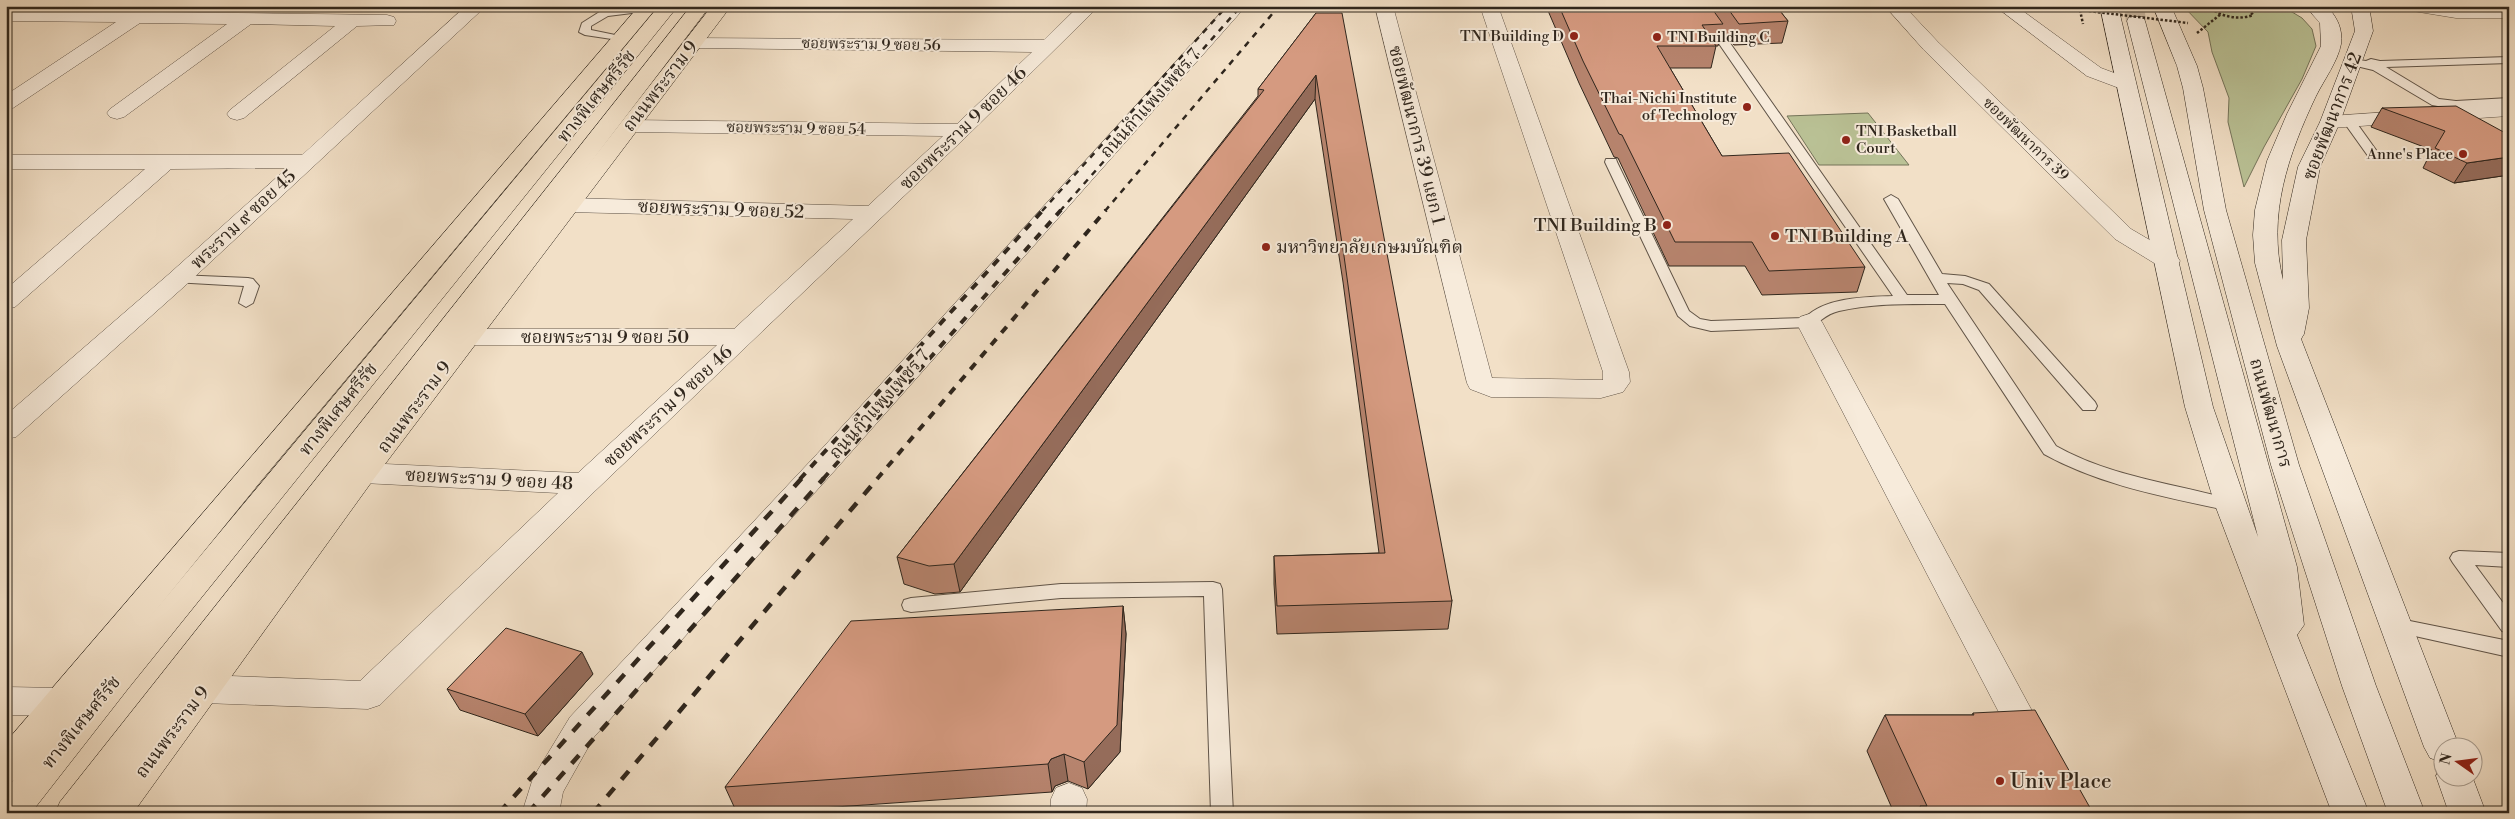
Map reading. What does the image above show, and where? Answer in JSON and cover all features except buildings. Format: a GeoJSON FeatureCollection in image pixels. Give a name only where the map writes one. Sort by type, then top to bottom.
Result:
{"type":"FeatureCollection","features":[{"type":"Feature","properties":{"kind":"main road","name":"ทางพิเศษศรีรัช"},"geometry":{"type":"LineString","coordinates":[[73,813],[701,6]]}},
{"type":"Feature","properties":{"kind":"main road","name":"ถนนพระราม 9"},"geometry":{"type":"LineString","coordinates":[[111,813],[363,473],[722,6]]}},
{"type":"Feature","properties":{"kind":"main road","name":"ทางพิเศษศรีรัช"},"geometry":{"type":"LineString","coordinates":[[9,813],[656,7]]}},
{"type":"Feature","properties":{"kind":"main road"},"geometry":{"type":"LineString","coordinates":[[6,768],[251,474],[621,40],[656,7]]}},
{"type":"Feature","properties":{"kind":"street","name":"พระราม ๙ ซอย 45"},"geometry":{"type":"LineString","coordinates":[[6,430],[178,279],[478,6]]}},
{"type":"Feature","properties":{"kind":"street","name":"ซอยพระราม 9 ซอย 46"},"geometry":{"type":"LineString","coordinates":[[204,689],[368,695],[585,484],[874,214],[1090,6]]}},
{"type":"Feature","properties":{"kind":"street","name":"ถนนกำแพงเพชร 7"},"geometry":{"type":"LineString","coordinates":[[540,813],[546,789],[582,727],[827,462],[1237,6]]}},
{"type":"Feature","properties":{"kind":"street","name":"ซอยพัฒนาการ 39 แยก 1"},"geometry":{"type":"LineString","coordinates":[[1384,6],[1480,383],[1491,388],[1601,389],[1614,386],[1617,382],[1616,372],[1489,6]]}},
{"type":"Feature","properties":{"kind":"street","name":"ซอยพัฒนาการ 39"},"geometry":{"type":"LineString","coordinates":[[1894,6],[1931,46],[2123,234],[2168,261]]}},
{"type":"Feature","properties":{"kind":"street"},"geometry":{"type":"LineString","coordinates":[[2004,6],[2094,72],[2126,84]]}},
{"type":"Feature","properties":{"kind":"street"},"geometry":{"type":"LineString","coordinates":[[2109,6],[2168,261],[2199,407],[2230,505],[2351,813]]}},
{"type":"Feature","properties":{"kind":"street","name":"ถนนพัฒนาการ"},"geometry":{"type":"LineString","coordinates":[[2162,6],[2184,58],[2193,88],[2214,210],[2285,465],[2356,677],[2407,813]]}},
{"type":"Feature","properties":{"kind":"street"},"geometry":{"type":"LineString","coordinates":[[2314,6],[2330,22],[2333,32],[2331,46],[2280,152],[2267,202],[2265,236],[2268,261],[2276,300],[2290,346],[2438,736]]}},
{"type":"Feature","properties":{"kind":"street","name":"ซอยพัฒนาการ 42"},"geometry":{"type":"LineString","coordinates":[[2290,346],[2296,308],[2294,240],[2309,167],[2339,121],[2353,59],[2364,31],[2360,6]]}},
{"type":"Feature","properties":{"kind":"street"},"geometry":{"type":"LineString","coordinates":[[2413,6],[2456,13],[2509,13]]}},
{"type":"Feature","properties":{"kind":"street"},"geometry":{"type":"LineString","coordinates":[[2489,14],[2509,26]]}},
{"type":"Feature","properties":{"kind":"street"},"geometry":{"type":"LineString","coordinates":[[6,15],[387,20]]}},
{"type":"Feature","properties":{"kind":"street"},"geometry":{"type":"LineString","coordinates":[[6,29],[28,16]]}},
{"type":"Feature","properties":{"kind":"street"},"geometry":{"type":"LineString","coordinates":[[6,104],[136,17]]}},
{"type":"Feature","properties":{"kind":"street"},"geometry":{"type":"LineString","coordinates":[[117,113],[246,19]]}},
{"type":"Feature","properties":{"kind":"street"},"geometry":{"type":"LineString","coordinates":[[237,114],[352,20]]}},
{"type":"Feature","properties":{"kind":"street"},"geometry":{"type":"LineString","coordinates":[[2136,21],[2281,567],[2293,666]]}},
{"type":"Feature","properties":{"kind":"street","name":"ซอยพระราม 9 ซอย 56"},"geometry":{"type":"LineString","coordinates":[[694,42],[1047,46]]}},
{"type":"Feature","properties":{"kind":"street"},"geometry":{"type":"LineString","coordinates":[[2339,121],[2509,110]]}},
{"type":"Feature","properties":{"kind":"street","name":"ซอยพระราม 9 ซอย 54"},"geometry":{"type":"LineString","coordinates":[[629,126],[962,130]]}},
{"type":"Feature","properties":{"kind":"street"},"geometry":{"type":"LineString","coordinates":[[6,162],[126,164],[306,161]]}},
{"type":"Feature","properties":{"kind":"street"},"geometry":{"type":"LineString","coordinates":[[6,302],[166,162]]}},
{"type":"Feature","properties":{"kind":"street","name":"ซอยพระราม 9 ซอย 52"},"geometry":{"type":"LineString","coordinates":[[568,205],[874,214]]}},
{"type":"Feature","properties":{"kind":"street"},"geometry":{"type":"LineString","coordinates":[[6,280],[31,280]]}},
{"type":"Feature","properties":{"kind":"street"},"geometry":{"type":"LineString","coordinates":[[1808,322],[2046,769]]}},
{"type":"Feature","properties":{"kind":"street","name":"ซอยพระราม 9 ซอย 50"},"geometry":{"type":"LineString","coordinates":[[467,337],[743,337]]}},
{"type":"Feature","properties":{"kind":"street","name":"ซอยพระราม 9 ซอย 48"},"geometry":{"type":"LineString","coordinates":[[363,473],[585,484]]}},
{"type":"Feature","properties":{"kind":"street"},"geometry":{"type":"LineString","coordinates":[[6,701],[62,702]]}},
{"type":"Feature","properties":{"kind":"street"},"geometry":{"type":"LineString","coordinates":[[2458,786],[2468,813]]}},
{"type":"Feature","properties":{"kind":"lane"},"geometry":{"type":"LineString","coordinates":[[1698,6],[1903,300]]}},
{"type":"Feature","properties":{"kind":"lane"},"geometry":{"type":"LineString","coordinates":[[621,40],[585,32],[586,25],[605,13],[656,7]]}},
{"type":"Feature","properties":{"kind":"lane"},"geometry":{"type":"LineString","coordinates":[[2353,59],[2381,67],[2428,99],[2443,104],[2509,102]]}},
{"type":"Feature","properties":{"kind":"lane"},"geometry":{"type":"LineString","coordinates":[[2381,67],[2509,60]]}},
{"type":"Feature","properties":{"kind":"lane"},"geometry":{"type":"LineString","coordinates":[[2339,121],[2372,153]]}},
{"type":"Feature","properties":{"kind":"lane"},"geometry":{"type":"LineString","coordinates":[[1611,162],[1688,319],[1711,326],[1808,322],[1818,313],[1842,306],[1903,300],[1949,299]]}},
{"type":"Feature","properties":{"kind":"lane"},"geometry":{"type":"LineString","coordinates":[[1891,199],[1949,299],[2050,450],[2069,462],[2092,472],[2230,505]]}},
{"type":"Feature","properties":{"kind":"lane"},"geometry":{"type":"LineString","coordinates":[[1936,278],[1966,280],[1984,288],[2089,406]]}},
{"type":"Feature","properties":{"kind":"lane"},"geometry":{"type":"LineString","coordinates":[[178,279],[248,282],[252,286],[246,303]]}},
{"type":"Feature","properties":{"kind":"lane"},"geometry":{"type":"LineString","coordinates":[[2509,560],[2459,558],[2509,626]]}},
{"type":"Feature","properties":{"kind":"lane"},"geometry":{"type":"LineString","coordinates":[[911,605],[1061,591],[1213,589],[1222,813]]}},
{"type":"Feature","properties":{"kind":"lane"},"geometry":{"type":"LineString","coordinates":[[2395,625],[2509,649]]}},
{"type":"Feature","properties":{"kind":"path"},"geometry":{"type":"LineString","coordinates":[[2207,6],[2221,14],[2238,18],[2250,16],[2253,12],[2247,6]]}},
{"type":"Feature","properties":{"kind":"path"},"geometry":{"type":"LineString","coordinates":[[2083,24],[2080,10],[2188,23]]}},
{"type":"Feature","properties":{"kind":"path"},"geometry":{"type":"LineString","coordinates":[[2194,35],[2221,14]]}},
{"type":"Feature","properties":{"kind":"green space"},"geometry":{"type":"Polygon","coordinates":[[[2183,6],[2282,6],[2302,18],[2312,29],[2316,46],[2302,79],[2244,187],[2228,122],[2229,98],[2212,52],[2208,32],[2183,6]]]}},
{"type":"Feature","properties":{"kind":"green space","name":"TNI Basketball Court"},"geometry":{"type":"Polygon","coordinates":[[[1868,113],[1909,165],[1819,165],[1787,116],[1868,113]]]}},
{"type":"Feature","properties":{"kind":"tunnel"},"geometry":{"type":"LineString","coordinates":[[2134,6],[2136,21]]}},
{"type":"Feature","properties":{"kind":"railway"},"geometry":{"type":"LineString","coordinates":[[1042,211],[1227,6]]}},
{"type":"Feature","properties":{"kind":"railway"},"geometry":{"type":"LineString","coordinates":[[1060,211],[1241,6]]}},
{"type":"Feature","properties":{"kind":"railway"},"geometry":{"type":"LineString","coordinates":[[1105,211],[1279,6]]}},
{"type":"Feature","properties":{"kind":"railway"},"geometry":{"type":"LineString","coordinates":[[800,479],[1043,210]]}},
{"type":"Feature","properties":{"kind":"railway"},"geometry":{"type":"LineString","coordinates":[[823,479],[1061,210]]}},
{"type":"Feature","properties":{"kind":"railway"},"geometry":{"type":"LineString","coordinates":[[877,479],[1106,210]]}},
{"type":"Feature","properties":{"kind":"railway"},"geometry":{"type":"LineString","coordinates":[[499,813],[802,478]]}},
{"type":"Feature","properties":{"kind":"railway"},"geometry":{"type":"LineString","coordinates":[[528,813],[824,478]]}},
{"type":"Feature","properties":{"kind":"railway"},"geometry":{"type":"LineString","coordinates":[[593,813],[878,478]]}},
{"type":"Feature","properties":{"kind":"place","name":"TNI Building D"},"geometry":{"type":"Point","coordinates":[1574,36]}},
{"type":"Feature","properties":{"kind":"place","name":"TNI Building C"},"geometry":{"type":"Point","coordinates":[1657,37]}},
{"type":"Feature","properties":{"kind":"place","name":"Thai-Nichi Institute of Technology"},"geometry":{"type":"Point","coordinates":[1747,107]}},
{"type":"Feature","properties":{"kind":"place","name":"TNI Basketball Court"},"geometry":{"type":"Point","coordinates":[1846,140]}},
{"type":"Feature","properties":{"kind":"place","name":"Anne's Place"},"geometry":{"type":"Point","coordinates":[2463,154]}},
{"type":"Feature","properties":{"kind":"place","name":"TNI Building B"},"geometry":{"type":"Point","coordinates":[1667,225]}},
{"type":"Feature","properties":{"kind":"place","name":"TNI Building A"},"geometry":{"type":"Point","coordinates":[1775,236]}},
{"type":"Feature","properties":{"kind":"place","name":"มหาวิทยาลัยเกษมบัณฑิต"},"geometry":{"type":"Point","coordinates":[1266,247]}},
{"type":"Feature","properties":{"kind":"place","name":"Univ Place"},"geometry":{"type":"Point","coordinates":[2000,781]}}]}
